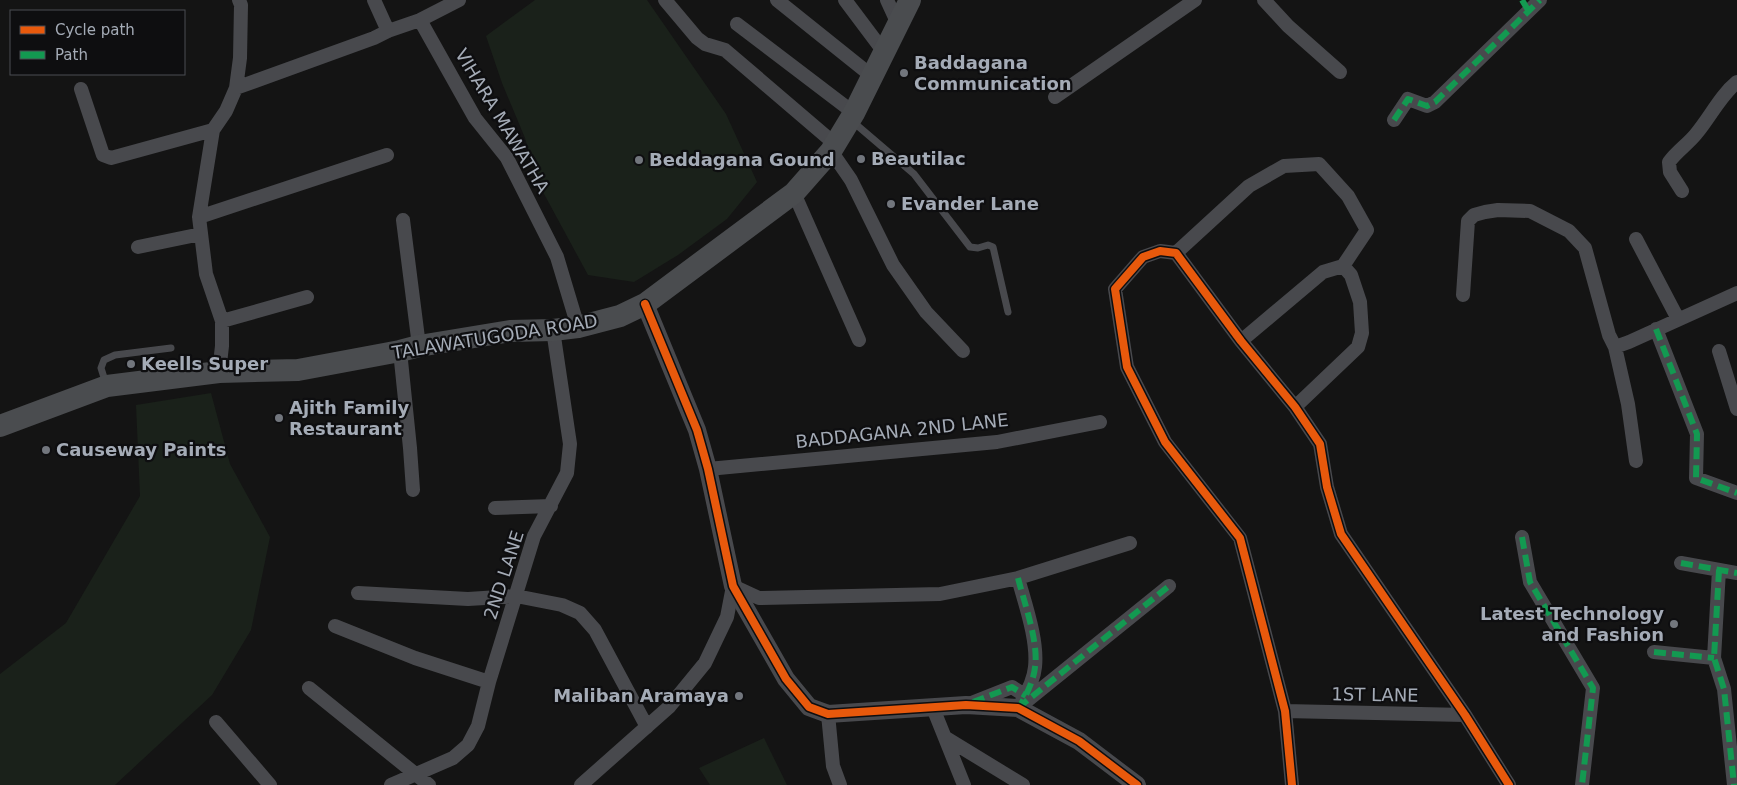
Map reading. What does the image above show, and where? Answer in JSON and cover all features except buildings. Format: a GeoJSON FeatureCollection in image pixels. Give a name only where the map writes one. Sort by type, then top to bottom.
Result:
{"type":"FeatureCollection","features":[{"type":"Feature","properties":{"kind":"main road","name":"TALAWATUGODA ROAD"},"geometry":{"type":"LineString","coordinates":[[0,426],[107,386],[219,372],[298,370],[510,331],[553,330],[578,327],[620,316],[644,304],[794,193],[833,147],[852,116],[910,0]]}},
{"type":"Feature","properties":{"kind":"street"},"geometry":{"type":"LineString","coordinates":[[219,372],[222,322],[206,274],[199,217],[212,130],[226,111],[236,88],[240,58],[241,5],[239,0]]}},
{"type":"Feature","properties":{"kind":"street"},"geometry":{"type":"LineString","coordinates":[[374,0],[388,31]]}},
{"type":"Feature","properties":{"kind":"street"},"geometry":{"type":"LineString","coordinates":[[236,88],[420,20],[459,0]]}},
{"type":"Feature","properties":{"kind":"street"},"geometry":{"type":"LineString","coordinates":[[665,0],[697,38],[705,44],[725,50],[833,147],[893,266],[926,312],[963,351]]}},
{"type":"Feature","properties":{"kind":"street"},"geometry":{"type":"LineString","coordinates":[[777,0],[873,77]]}},
{"type":"Feature","properties":{"kind":"street"},"geometry":{"type":"LineString","coordinates":[[845,0],[884,52]]}},
{"type":"Feature","properties":{"kind":"street"},"geometry":{"type":"LineString","coordinates":[[887,0],[898,24]]}},
{"type":"Feature","properties":{"kind":"street"},"geometry":{"type":"LineString","coordinates":[[1055,97],[1195,0]]}},
{"type":"Feature","properties":{"kind":"street"},"geometry":{"type":"LineString","coordinates":[[1264,0],[1288,26],[1340,72]]}},
{"type":"Feature","properties":{"kind":"street"},"geometry":{"type":"LineString","coordinates":[[1394,120],[1408,99],[1427,106],[1435,102],[1525,5],[1540,0]]}},
{"type":"Feature","properties":{"kind":"street","name":"VIHARA MAWATHA"},"geometry":{"type":"LineString","coordinates":[[420,20],[475,118],[507,158],[557,257],[578,327]]}},
{"type":"Feature","properties":{"kind":"street"},"geometry":{"type":"LineString","coordinates":[[737,24],[852,116]]}},
{"type":"Feature","properties":{"kind":"street"},"geometry":{"type":"LineString","coordinates":[[1682,192],[1670,172],[1669,162],[1676,152],[1696,134],[1726,91],[1737,82]]}},
{"type":"Feature","properties":{"kind":"street"},"geometry":{"type":"LineString","coordinates":[[81,90],[103,155],[111,158],[212,130]]}},
{"type":"Feature","properties":{"kind":"street"},"geometry":{"type":"LineString","coordinates":[[199,217],[387,155]]}},
{"type":"Feature","properties":{"kind":"street"},"geometry":{"type":"LineString","coordinates":[[1176,253],[1249,186],[1284,166],[1319,164],[1348,196],[1367,230],[1343,266],[1323,272],[1241,341]]}},
{"type":"Feature","properties":{"kind":"street"},"geometry":{"type":"LineString","coordinates":[[794,193],[859,340]]}},
{"type":"Feature","properties":{"kind":"street"},"geometry":{"type":"LineString","coordinates":[[1463,295],[1468,222],[1474,215],[1498,210],[1530,211],[1569,231],[1585,248],[1614,347],[1628,404],[1636,460]]}},
{"type":"Feature","properties":{"kind":"street"},"geometry":{"type":"LineString","coordinates":[[403,220],[410,349],[412,490]]}},
{"type":"Feature","properties":{"kind":"street"},"geometry":{"type":"LineString","coordinates":[[138,247],[201,234]]}},
{"type":"Feature","properties":{"kind":"street"},"geometry":{"type":"LineString","coordinates":[[1636,239],[1678,319]]}},
{"type":"Feature","properties":{"kind":"street"},"geometry":{"type":"LineString","coordinates":[[1292,785],[1285,712],[1240,538],[1165,442],[1127,367],[1115,289],[1143,257],[1160,251],[1176,253],[1241,341],[1295,407],[1320,444],[1327,487],[1341,534],[1465,716],[1509,785]]}},
{"type":"Feature","properties":{"kind":"street"},"geometry":{"type":"LineString","coordinates":[[1295,407],[1358,347],[1362,333],[1360,302],[1351,275],[1343,266]]}},
{"type":"Feature","properties":{"kind":"street"},"geometry":{"type":"LineString","coordinates":[[1614,347],[1737,293]]}},
{"type":"Feature","properties":{"kind":"street"},"geometry":{"type":"LineString","coordinates":[[222,322],[307,297]]}},
{"type":"Feature","properties":{"kind":"street"},"geometry":{"type":"LineString","coordinates":[[644,304],[697,430],[708,469],[733,586],[786,678],[809,707],[828,714],[1022,702],[1169,586]]}},
{"type":"Feature","properties":{"kind":"street","name":"2ND LANE"},"geometry":{"type":"LineString","coordinates":[[391,785],[453,758],[468,745],[478,726],[534,536],[567,473],[570,444],[553,330]]}},
{"type":"Feature","properties":{"kind":"street"},"geometry":{"type":"LineString","coordinates":[[1656,330],[1697,434],[1696,478],[1737,493]]}},
{"type":"Feature","properties":{"kind":"street"},"geometry":{"type":"LineString","coordinates":[[1719,351],[1737,409]]}},
{"type":"Feature","properties":{"kind":"street","name":"BADDAGANA 2ND LANE"},"geometry":{"type":"LineString","coordinates":[[708,469],[997,442],[1100,422]]}},
{"type":"Feature","properties":{"kind":"street"},"geometry":{"type":"LineString","coordinates":[[495,508],[551,506]]}},
{"type":"Feature","properties":{"kind":"street"},"geometry":{"type":"LineString","coordinates":[[1522,537],[1530,582],[1593,688],[1582,785]]}},
{"type":"Feature","properties":{"kind":"street"},"geometry":{"type":"LineString","coordinates":[[733,586],[759,598],[940,594],[1018,578],[1130,543]]}},
{"type":"Feature","properties":{"kind":"street"},"geometry":{"type":"LineString","coordinates":[[1681,562],[1737,572]]}},
{"type":"Feature","properties":{"kind":"street"},"geometry":{"type":"LineString","coordinates":[[1718,570],[1714,658],[1724,689],[1734,785]]}},
{"type":"Feature","properties":{"kind":"street"},"geometry":{"type":"LineString","coordinates":[[1018,578],[1033,636],[1035,667],[1022,702]]}},
{"type":"Feature","properties":{"kind":"street"},"geometry":{"type":"LineString","coordinates":[[584,784],[669,707],[705,663],[727,617],[733,586]]}},
{"type":"Feature","properties":{"kind":"street"},"geometry":{"type":"LineString","coordinates":[[358,593],[468,598],[516,596],[562,605],[580,613],[595,630],[647,727]]}},
{"type":"Feature","properties":{"kind":"street"},"geometry":{"type":"LineString","coordinates":[[335,626],[415,658],[490,682]]}},
{"type":"Feature","properties":{"kind":"street"},"geometry":{"type":"LineString","coordinates":[[1654,652],[1714,658]]}},
{"type":"Feature","properties":{"kind":"street"},"geometry":{"type":"LineString","coordinates":[[309,688],[429,785]]}},
{"type":"Feature","properties":{"kind":"street"},"geometry":{"type":"LineString","coordinates":[[1022,702],[1080,741],[1137,785]]}},
{"type":"Feature","properties":{"kind":"street"},"geometry":{"type":"LineString","coordinates":[[933,708],[964,785]]}},
{"type":"Feature","properties":{"kind":"street","name":"1ST LANE"},"geometry":{"type":"LineString","coordinates":[[1285,712],[1465,716]]}},
{"type":"Feature","properties":{"kind":"street"},"geometry":{"type":"LineString","coordinates":[[828,714],[833,766],[840,785]]}},
{"type":"Feature","properties":{"kind":"street"},"geometry":{"type":"LineString","coordinates":[[216,722],[270,785]]}},
{"type":"Feature","properties":{"kind":"street"},"geometry":{"type":"LineString","coordinates":[[946,738],[1023,785]]}},
{"type":"Feature","properties":{"kind":"lane"},"geometry":{"type":"LineString","coordinates":[[852,116],[914,174],[970,247],[978,248],[988,244],[993,247],[1008,312]]}},
{"type":"Feature","properties":{"kind":"lane"},"geometry":{"type":"LineString","coordinates":[[107,386],[101,368],[104,360],[115,355],[171,348]]}},
{"type":"Feature","properties":{"kind":"shaded area","name":"Beddagana Gound"},"geometry":{"type":"Polygon","coordinates":[[[535,0],[647,0],[726,114],[757,182],[727,219],[678,255],[634,282],[588,275],[537,181],[525,138],[502,83],[486,36],[535,0]]]}},
{"type":"Feature","properties":{"kind":"shaded area"},"geometry":{"type":"Polygon","coordinates":[[[211,393],[230,464],[270,537],[251,630],[212,695],[115,785],[0,785],[0,674],[66,623],[140,496],[136,405],[211,393]]]}},
{"type":"Feature","properties":{"kind":"shaded area"},"geometry":{"type":"Polygon","coordinates":[[[764,738],[787,785],[710,785],[699,768],[764,738]]]}},
{"type":"Feature","properties":{"kind":"marked path"},"geometry":{"type":"LineString","coordinates":[[1522,0],[1528,10]]}},
{"type":"Feature","properties":{"kind":"marked path"},"geometry":{"type":"LineString","coordinates":[[1394,120],[1408,99],[1427,106],[1435,102],[1540,0]]}},
{"type":"Feature","properties":{"kind":"marked path"},"geometry":{"type":"LineString","coordinates":[[1656,329],[1697,434],[1696,478],[1737,493]]}},
{"type":"Feature","properties":{"kind":"marked path"},"geometry":{"type":"LineString","coordinates":[[1522,537],[1530,582],[1593,688],[1582,785]]}},
{"type":"Feature","properties":{"kind":"marked path"},"geometry":{"type":"LineString","coordinates":[[1681,563],[1737,573]]}},
{"type":"Feature","properties":{"kind":"marked path"},"geometry":{"type":"LineString","coordinates":[[1719,570],[1714,658],[1724,689],[1734,785]]}},
{"type":"Feature","properties":{"kind":"marked path"},"geometry":{"type":"LineString","coordinates":[[1018,578],[1033,635],[1036,657],[1032,681],[1021,704]]}},
{"type":"Feature","properties":{"kind":"marked path"},"geometry":{"type":"LineString","coordinates":[[1018,708],[1169,586]]}},
{"type":"Feature","properties":{"kind":"marked path"},"geometry":{"type":"LineString","coordinates":[[1654,652],[1714,658]]}},
{"type":"Feature","properties":{"kind":"marked path"},"geometry":{"type":"LineString","coordinates":[[973,702],[1012,687],[1026,696]]}},
{"type":"Feature","properties":{"kind":"cycle path"},"geometry":{"type":"LineString","coordinates":[[1292,785],[1285,711],[1240,538],[1165,442],[1127,367],[1115,289],[1143,257],[1160,251],[1176,253],[1241,341],[1295,407],[1320,444],[1327,487],[1341,534],[1465,715],[1509,785]]}},
{"type":"Feature","properties":{"kind":"cycle path"},"geometry":{"type":"LineString","coordinates":[[645,304],[697,430],[708,469],[733,586],[786,679],[809,707],[828,714],[966,705],[1018,708],[1079,741],[1137,785]]}},
{"type":"Feature","properties":{"kind":"place","name":"Baddagana Communication"},"geometry":{"type":"Point","coordinates":[904,73]}},
{"type":"Feature","properties":{"kind":"place","name":"Beautilac"},"geometry":{"type":"Point","coordinates":[861,159]}},
{"type":"Feature","properties":{"kind":"place","name":"Beddagana Gound"},"geometry":{"type":"Point","coordinates":[639,160]}},
{"type":"Feature","properties":{"kind":"place","name":"Evander Lane"},"geometry":{"type":"Point","coordinates":[891,204]}},
{"type":"Feature","properties":{"kind":"place","name":"Keells Super"},"geometry":{"type":"Point","coordinates":[131,364]}},
{"type":"Feature","properties":{"kind":"place","name":"Ajith Family Restaurant"},"geometry":{"type":"Point","coordinates":[279,418]}},
{"type":"Feature","properties":{"kind":"place","name":"Causeway Paints"},"geometry":{"type":"Point","coordinates":[46,450]}},
{"type":"Feature","properties":{"kind":"place","name":"Latest Technology and Fashion"},"geometry":{"type":"Point","coordinates":[1674,624]}},
{"type":"Feature","properties":{"kind":"place","name":"Maliban Aramaya"},"geometry":{"type":"Point","coordinates":[739,696]}}]}
